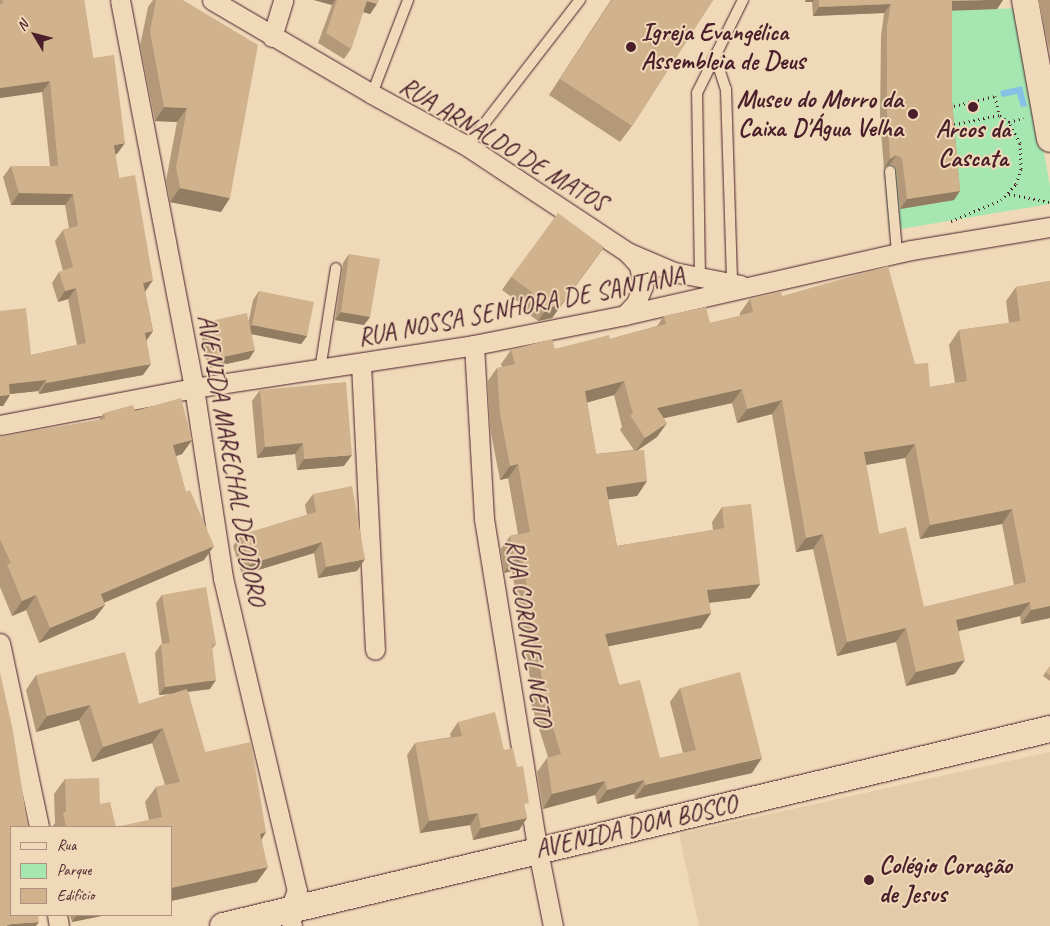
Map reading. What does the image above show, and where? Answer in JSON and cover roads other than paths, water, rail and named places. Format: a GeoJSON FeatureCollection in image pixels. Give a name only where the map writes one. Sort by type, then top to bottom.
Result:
{"type":"FeatureCollection","features":[{"type":"Feature","properties":{"kind":"main road"},"geometry":{"type":"LineString","coordinates":[[1025,0],[1045,90],[1050,139]]}},
{"type":"Feature","properties":{"kind":"main road","name":"AVENIDA DOM BOSCO"},"geometry":{"type":"LineString","coordinates":[[223,926],[290,919],[538,851],[1050,729]]}},
{"type":"Feature","properties":{"kind":"street","name":"AVENIDA MARECHAL DEODORO"},"geometry":{"type":"LineString","coordinates":[[120,0],[194,388],[224,578],[297,890],[290,919]]}},
{"type":"Feature","properties":{"kind":"street","name":"RUA ARNALDO DE MATOS"},"geometry":{"type":"LineString","coordinates":[[212,0],[272,37],[468,146],[627,252],[674,272],[732,284],[754,286]]}},
{"type":"Feature","properties":{"kind":"street"},"geometry":{"type":"LineString","coordinates":[[272,37],[283,0]]}},
{"type":"Feature","properties":{"kind":"street","name":"RUA NOSSA SENHORA DE SANTANA"},"geometry":{"type":"LineString","coordinates":[[0,425],[194,388],[361,364],[474,345],[626,315],[897,253],[1050,227]]}},
{"type":"Feature","properties":{"kind":"street"},"geometry":{"type":"LineString","coordinates":[[626,315],[636,303],[643,286],[640,265],[627,252]]}},
{"type":"Feature","properties":{"kind":"street","name":"RUA CORONEL NETO"},"geometry":{"type":"LineString","coordinates":[[474,345],[484,519],[538,851],[554,926]]}},
{"type":"Feature","properties":{"kind":"street"},"geometry":{"type":"LineString","coordinates":[[361,364],[375,650]]}},
{"type":"Feature","properties":{"kind":"street"},"geometry":{"type":"LineString","coordinates":[[0,643],[38,826]]}},
{"type":"Feature","properties":{"kind":"lane"},"geometry":{"type":"LineString","coordinates":[[372,94],[408,0]]}},
{"type":"Feature","properties":{"kind":"lane"},"geometry":{"type":"LineString","coordinates":[[468,146],[580,0]]}},
{"type":"Feature","properties":{"kind":"lane"},"geometry":{"type":"LineString","coordinates":[[700,278],[697,93],[743,0]]}},
{"type":"Feature","properties":{"kind":"lane"},"geometry":{"type":"LineString","coordinates":[[715,56],[726,89],[732,284]]}},
{"type":"Feature","properties":{"kind":"lane"},"geometry":{"type":"LineString","coordinates":[[890,171],[897,253]]}},
{"type":"Feature","properties":{"kind":"lane"},"geometry":{"type":"LineString","coordinates":[[320,370],[336,268]]}},
{"type":"Feature","properties":{"kind":"water"},"geometry":{"type":"Polygon","coordinates":[[[1022,86],[1027,106],[1021,107],[1017,94],[1002,97],[1000,91],[1022,86]]]}},
{"type":"Feature","properties":{"kind":"place","name":"Igreja Evangélica Assembleia de Deus"},"geometry":{"type":"Point","coordinates":[631,47]}},
{"type":"Feature","properties":{"kind":"place","name":"Arcos da Cascata"},"geometry":{"type":"Point","coordinates":[973,107]}},
{"type":"Feature","properties":{"kind":"place","name":"Museu do Morro da Caixa D'Água Velha"},"geometry":{"type":"Point","coordinates":[913,114]}},
{"type":"Feature","properties":{"kind":"place","name":"Colégio Coração de Jesus"},"geometry":{"type":"Point","coordinates":[869,880]}}]}
